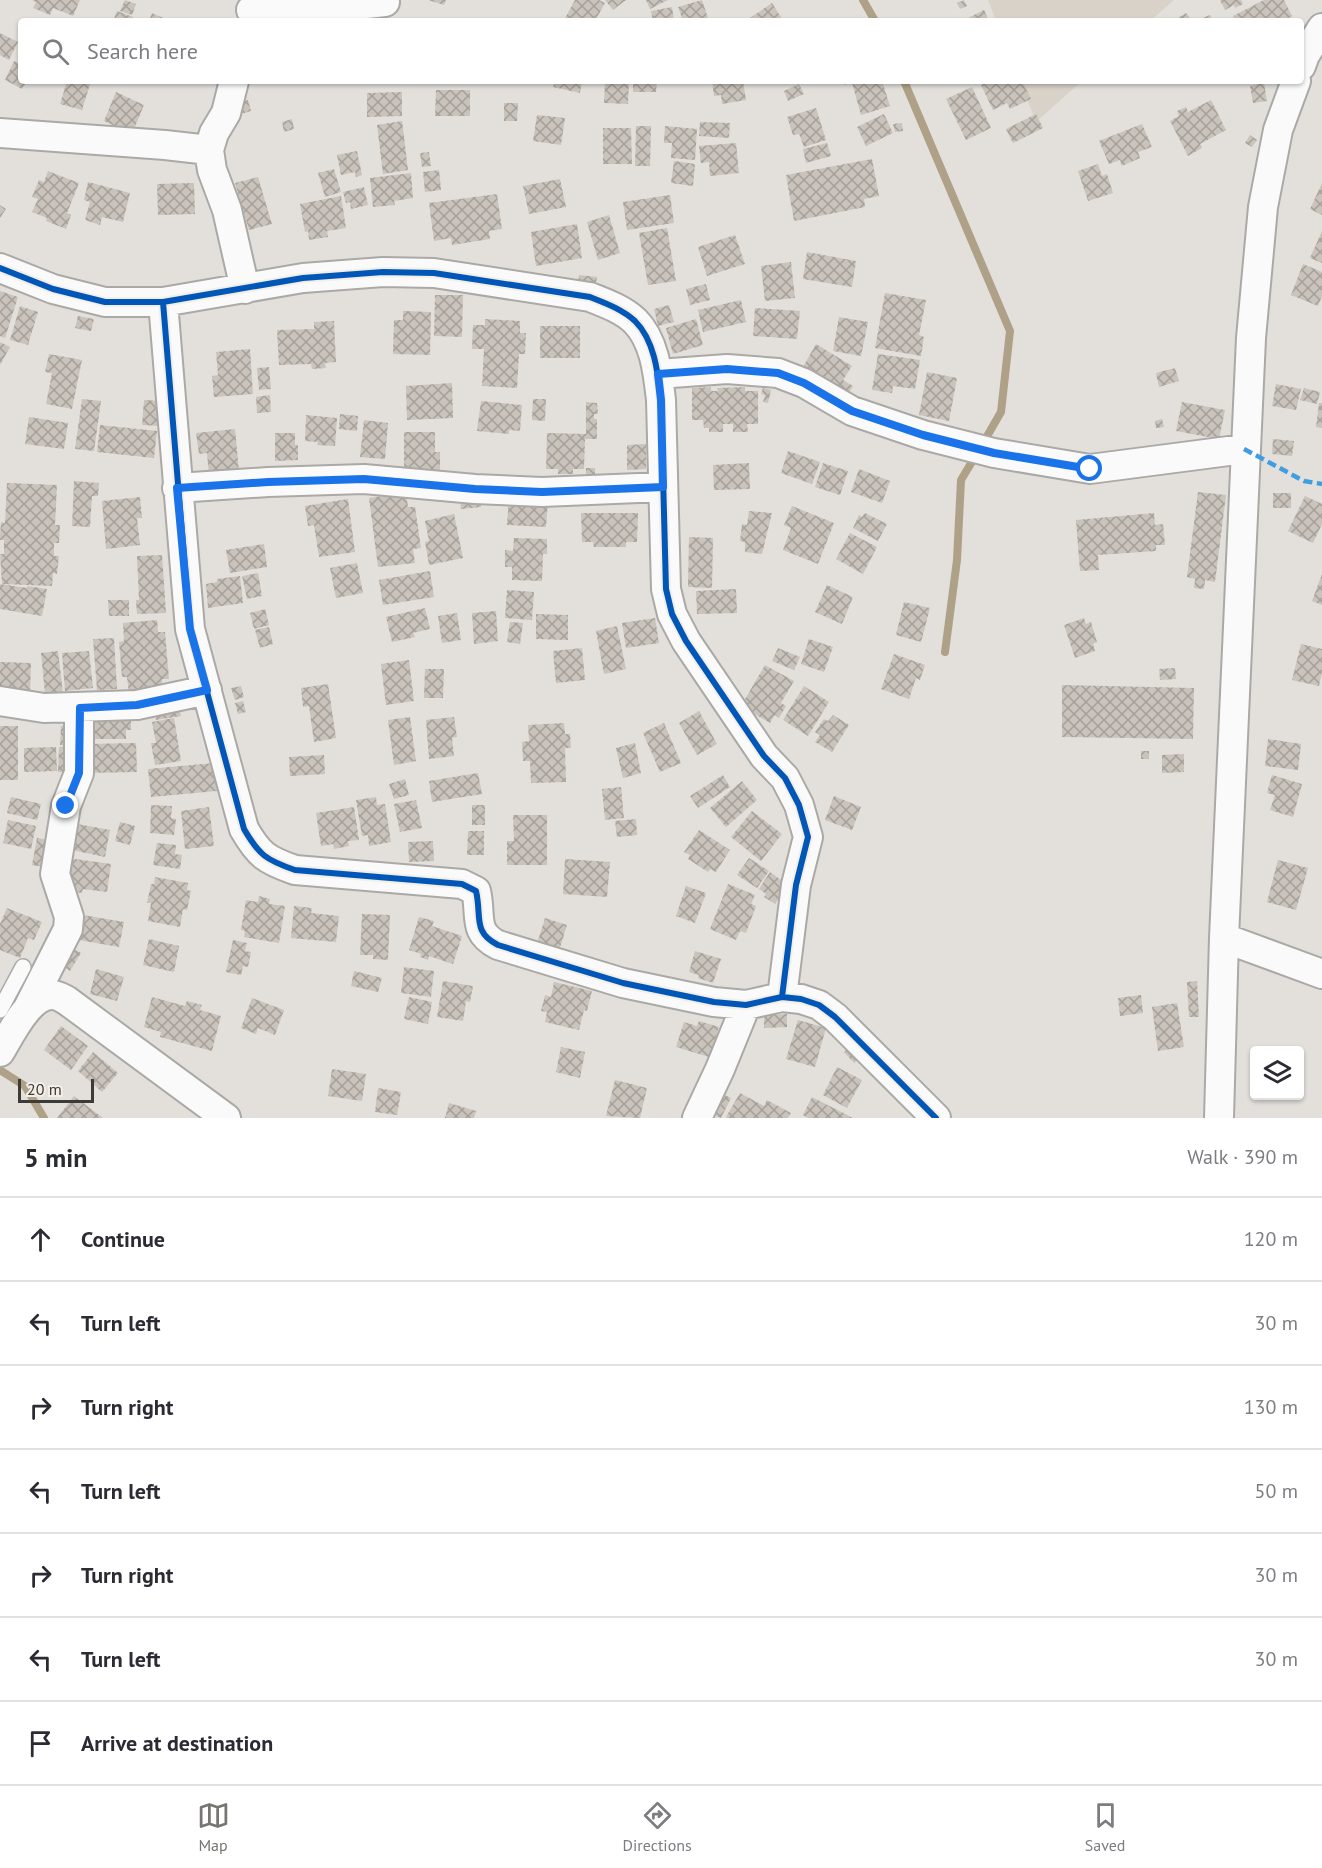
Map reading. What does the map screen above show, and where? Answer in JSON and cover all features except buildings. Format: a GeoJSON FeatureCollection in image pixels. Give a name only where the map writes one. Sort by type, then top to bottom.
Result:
{"type":"FeatureCollection","features":[{"type":"Feature","properties":{"kind":"street"},"geometry":{"type":"LineString","coordinates":[[250,10],[318,9],[385,2]]}},
{"type":"Feature","properties":{"kind":"street"},"geometry":{"type":"LineString","coordinates":[[1304,58],[1322,28]]}},
{"type":"Feature","properties":{"kind":"street"},"geometry":{"type":"LineString","coordinates":[[233,84],[226,112],[214,133],[209,150],[212,170],[228,210],[245,288]]}},
{"type":"Feature","properties":{"kind":"street"},"geometry":{"type":"LineString","coordinates":[[1219,1118],[1224,938],[1251,338],[1263,207],[1278,130],[1295,84]]}},
{"type":"Feature","properties":{"kind":"street"},"geometry":{"type":"LineString","coordinates":[[0,134],[209,150]]}},
{"type":"Feature","properties":{"kind":"street"},"geometry":{"type":"LineString","coordinates":[[0,268],[53,289],[105,302],[163,302],[303,278],[382,272],[434,273],[590,297],[614,307],[635,322],[651,347],[658,374],[661,400],[666,589],[672,614],[686,641],[764,756],[785,778],[799,805],[808,837],[796,885],[782,997]]}},
{"type":"Feature","properties":{"kind":"street"},"geometry":{"type":"LineString","coordinates":[[163,302],[190,629],[244,829],[256,849],[273,862],[295,870],[462,884],[476,891],[480,929],[486,939],[498,945],[622,983],[714,1002],[746,1005],[782,997],[801,999],[819,1005],[835,1017],[936,1118]]}},
{"type":"Feature","properties":{"kind":"street"},"geometry":{"type":"LineString","coordinates":[[658,374],[727,369],[778,373],[804,383],[852,411],[923,435],[994,453],[1090,469],[1245,449]]}},
{"type":"Feature","properties":{"kind":"street"},"geometry":{"type":"LineString","coordinates":[[177,488],[364,479],[475,489],[542,492],[663,487]]}},
{"type":"Feature","properties":{"kind":"street"},"geometry":{"type":"LineString","coordinates":[[0,701],[44,708],[137,705],[207,690]]}},
{"type":"Feature","properties":{"kind":"street"},"geometry":{"type":"LineString","coordinates":[[0,1052],[14,1009],[68,929],[69,917],[55,874],[66,806],[79,773],[80,708]]}},
{"type":"Feature","properties":{"kind":"street"},"geometry":{"type":"LineString","coordinates":[[1224,938],[1322,974]]}},
{"type":"Feature","properties":{"kind":"street"},"geometry":{"type":"LineString","coordinates":[[14,1009],[39,997],[54,994],[66,1000],[226,1118]]}},
{"type":"Feature","properties":{"kind":"street"},"geometry":{"type":"LineString","coordinates":[[697,1118],[746,1005]]}},
{"type":"Feature","properties":{"kind":"lane"},"geometry":{"type":"LineString","coordinates":[[14,1009],[23,967]]}},
{"type":"Feature","properties":{"kind":"shaded area"},"geometry":{"type":"Polygon","coordinates":[[[988,0],[1174,0],[1153,18],[995,18],[988,0]]]}},
{"type":"Feature","properties":{"kind":"shaded area"},"geometry":{"type":"Polygon","coordinates":[[[1021,84],[1079,84],[1036,122],[1021,84]]]}},
{"type":"Feature","properties":{"kind":"waterway"},"geometry":{"type":"LineString","coordinates":[[863,0],[873,18]]}},
{"type":"Feature","properties":{"kind":"waterway"},"geometry":{"type":"LineString","coordinates":[[905,84],[1010,331],[1001,412],[982,445]]}},
{"type":"Feature","properties":{"kind":"waterway"},"geometry":{"type":"LineString","coordinates":[[945,652],[957,560],[961,480],[976,455]]}},
{"type":"Feature","properties":{"kind":"waterway"},"geometry":{"type":"LineString","coordinates":[[0,1070],[25,1086],[44,1118]]}},
{"type":"Feature","properties":{"kind":"marked path"},"geometry":{"type":"LineString","coordinates":[[1244,449],[1304,481],[1322,484]]}},
{"type":"Feature","properties":{"kind":"cycle path"},"geometry":{"type":"LineString","coordinates":[[0,268],[53,289],[105,302],[163,302],[303,278],[383,272],[434,273],[590,297],[619,310],[635,321],[642,329],[651,348],[660,390],[666,589],[672,614],[686,641],[764,756],[785,778],[799,805],[808,837],[796,885],[782,997]]}},
{"type":"Feature","properties":{"kind":"cycle path"},"geometry":{"type":"LineString","coordinates":[[163,302],[190,629],[244,829],[259,851],[277,863],[295,870],[462,884],[476,891],[481,929],[484,935],[498,945],[623,983],[714,1002],[746,1005],[782,997],[801,999],[819,1005],[835,1017],[936,1118]]}},
{"type":"Feature","properties":{"kind":"route"},"geometry":{"type":"LineString","coordinates":[[66,806],[79,773],[80,708],[137,705],[207,690],[190,629],[177,488],[364,479],[475,489],[542,492],[663,487],[661,400],[658,374],[727,369],[778,373],[804,383],[852,411],[923,435],[994,453],[1090,469]]}}]}
